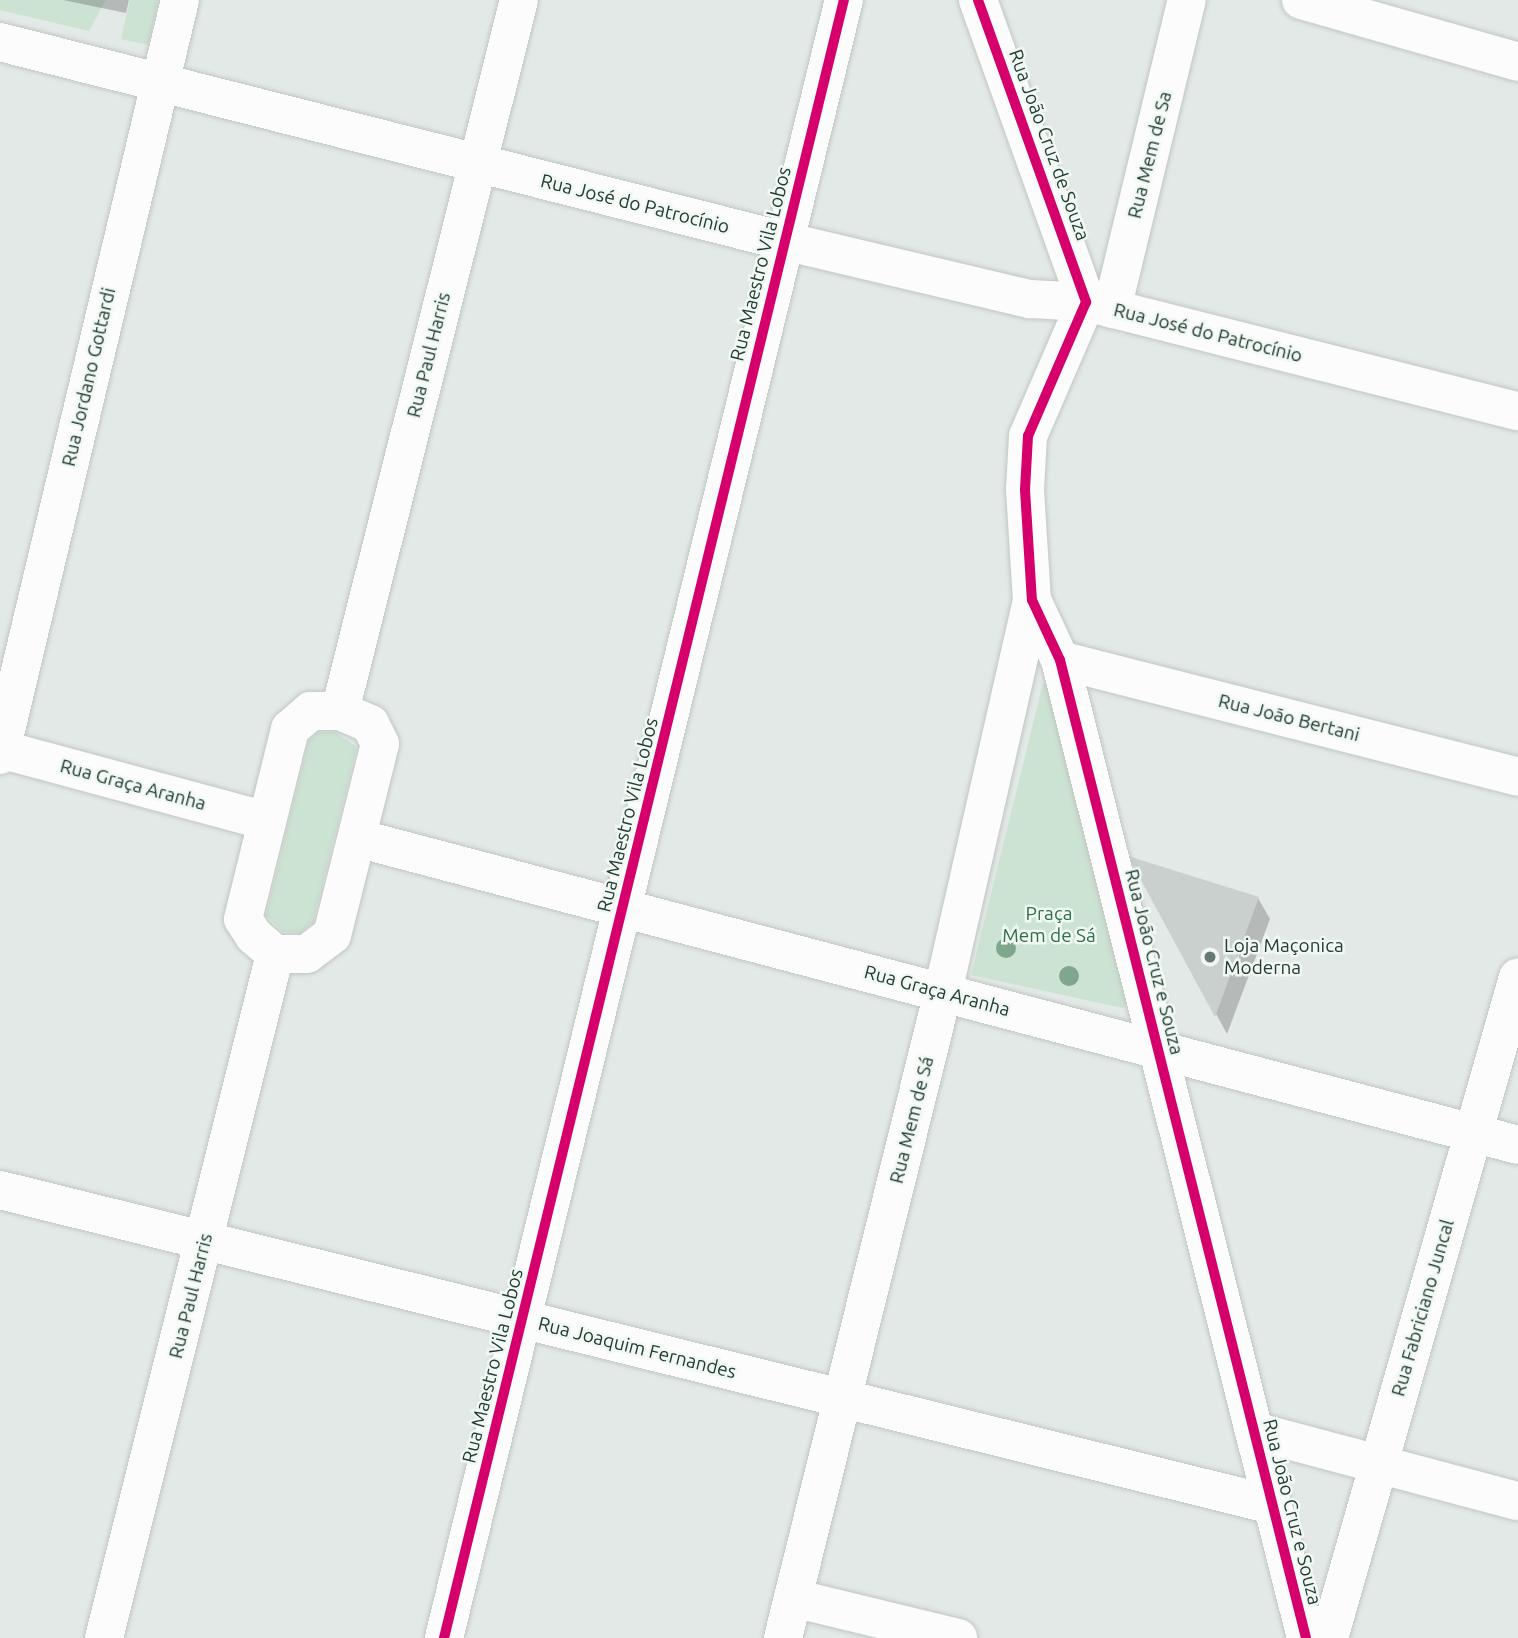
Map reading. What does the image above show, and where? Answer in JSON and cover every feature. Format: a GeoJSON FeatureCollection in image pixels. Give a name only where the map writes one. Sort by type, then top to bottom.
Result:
{"type":"FeatureCollection","features":[{"type":"Feature","properties":{"kind":"street","name":"Rua Jordano Gottardi"},"geometry":{"type":"LineString","coordinates":[[0,751],[180,0]]}},
{"type":"Feature","properties":{"kind":"street","name":"Rua Paul Harris"},"geometry":{"type":"LineString","coordinates":[[340,711],[519,0]]}},
{"type":"Feature","properties":{"kind":"street","name":"Rua Maestro Vila Lobos"},"geometry":{"type":"LineString","coordinates":[[444,1638],[844,0]]}},
{"type":"Feature","properties":{"kind":"street","name":"Rua João Cruz de Souza"},"geometry":{"type":"LineString","coordinates":[[978,0],[1099,306]]}},
{"type":"Feature","properties":{"kind":"street","name":"Rua Mem de Sa"},"geometry":{"type":"LineString","coordinates":[[1099,306],[1188,0]]}},
{"type":"Feature","properties":{"kind":"street"},"geometry":{"type":"LineString","coordinates":[[1301,0],[1518,62]]}},
{"type":"Feature","properties":{"kind":"street","name":"Rua José do Patrocínio"},"geometry":{"type":"LineString","coordinates":[[0,42],[784,241],[1030,299],[1099,306],[1518,411]]}},
{"type":"Feature","properties":{"kind":"street","name":"Rua João Cruz e Souza"},"geometry":{"type":"LineString","coordinates":[[1099,306],[1028,436],[1025,490],[1032,600],[1060,660],[1306,1638]]}},
{"type":"Feature","properties":{"kind":"street","name":"Rua Mem de Sá"},"geometry":{"type":"LineString","coordinates":[[783,1638],[943,992],[1032,600]]}},
{"type":"Feature","properties":{"kind":"street","name":"Rua João Bertani"},"geometry":{"type":"LineString","coordinates":[[1060,660],[1518,777]]}},
{"type":"Feature","properties":{"kind":"street"},"geometry":{"type":"LineString","coordinates":[[311,711],[340,711],[370,724],[380,744],[332,935],[307,954],[275,954],[254,936],[243,919],[290,729],[311,711]]}},
{"type":"Feature","properties":{"kind":"street","name":"Rua Graça Aranha"},"geometry":{"type":"LineString","coordinates":[[0,751],[267,821]]}},
{"type":"Feature","properties":{"kind":"street","name":"Rua Graça Aranha"},"geometry":{"type":"LineString","coordinates":[[356,838],[1518,1145]]}},
{"type":"Feature","properties":{"kind":"street","name":"Rua Paul Harris"},"geometry":{"type":"LineString","coordinates":[[104,1638],[275,954]]}},
{"type":"Feature","properties":{"kind":"street","name":"Rua Fabriciano Juncal"},"geometry":{"type":"LineString","coordinates":[[1329,1638],[1518,977]]}},
{"type":"Feature","properties":{"kind":"street","name":"Rua Joaquim Fernandes"},"geometry":{"type":"LineString","coordinates":[[0,1190],[1273,1505]]}},
{"type":"Feature","properties":{"kind":"street"},"geometry":{"type":"LineString","coordinates":[[1254,1431],[1518,1501]]}},
{"type":"Feature","properties":{"kind":"street"},"geometry":{"type":"LineString","coordinates":[[793,1598],[958,1638]]}},
{"type":"Feature","properties":{"kind":"green space"},"geometry":{"type":"Polygon","coordinates":[[[0,0],[106,0],[89,31],[0,10],[0,0]]]}},
{"type":"Feature","properties":{"kind":"green space"},"geometry":{"type":"Polygon","coordinates":[[[130,0],[159,0],[148,45],[121,39],[130,0]]]}},
{"type":"Feature","properties":{"kind":"green space","name":"Praça Mem de Sá"},"geometry":{"type":"Polygon","coordinates":[[[1043,683],[1057,683],[1132,1000],[1123,1008],[971,975],[1043,683]]]}},
{"type":"Feature","properties":{"kind":"green space"},"geometry":{"type":"Polygon","coordinates":[[[319,732],[335,732],[357,747],[313,923],[300,933],[283,932],[266,915],[309,740],[319,732]]]}},
{"type":"Feature","properties":{"kind":"building","name":"Loja Maçonica Moderna"},"geometry":{"type":"Polygon","coordinates":[[[1128,856],[1259,897],[1215,1017],[1128,856]]]}},
{"type":"Feature","properties":{"kind":"cycle path"},"geometry":{"type":"LineString","coordinates":[[444,1638],[844,0]]}},
{"type":"Feature","properties":{"kind":"cycle path"},"geometry":{"type":"LineString","coordinates":[[978,0],[1086,302],[1028,436],[1025,490],[1032,600],[1060,660],[1306,1638]]}},
{"type":"Feature","properties":{"kind":"place","name":"Loja Maçonica Moderna"},"geometry":{"type":"Point","coordinates":[1210,957]}}]}
